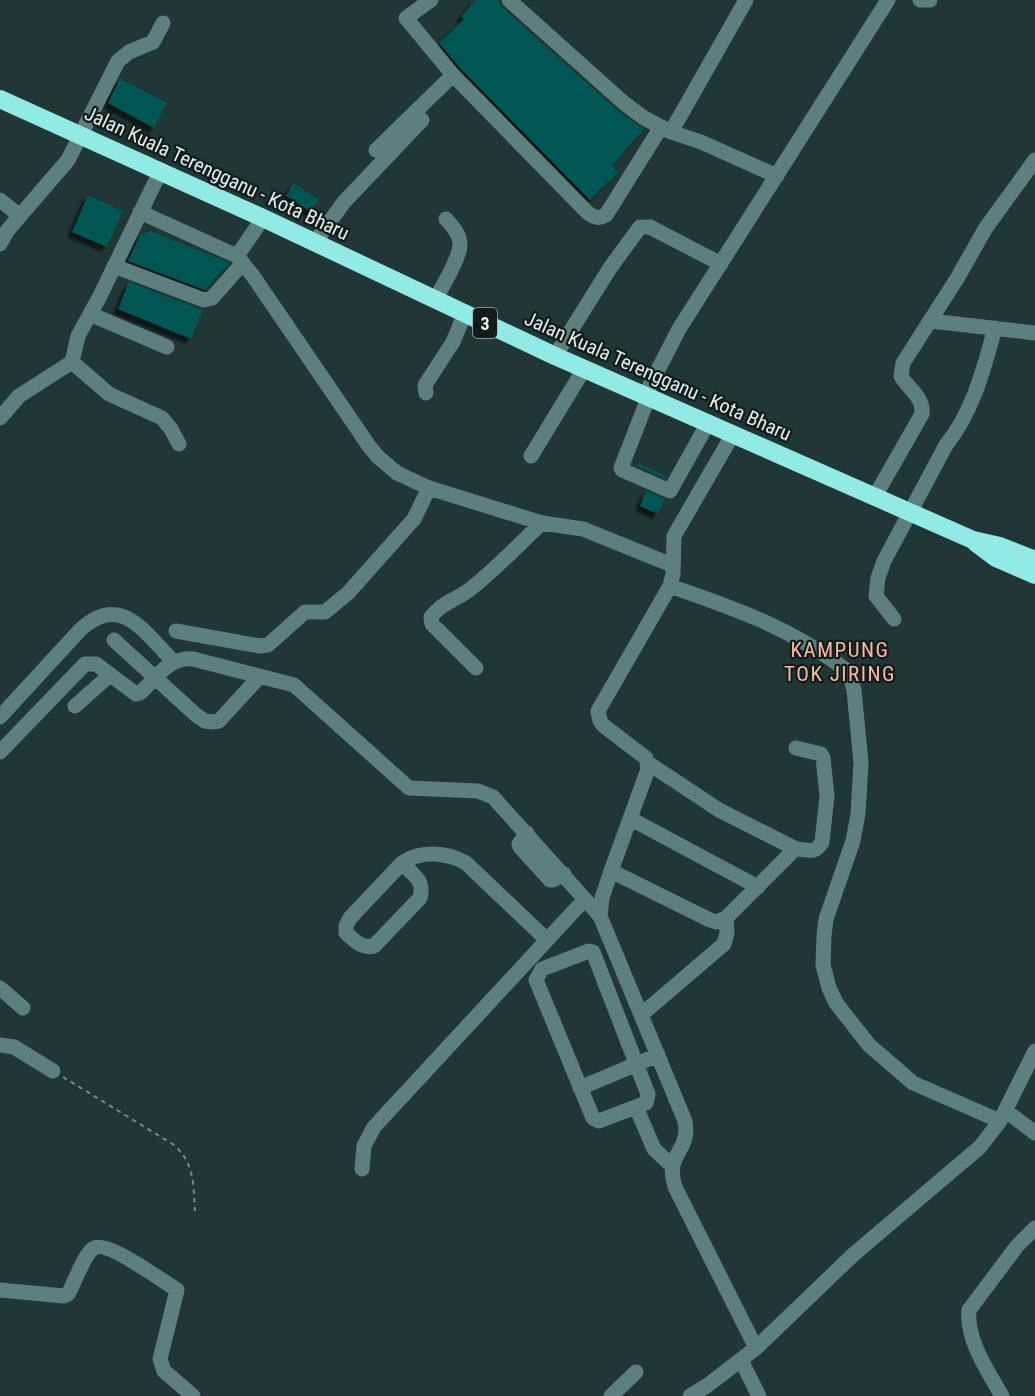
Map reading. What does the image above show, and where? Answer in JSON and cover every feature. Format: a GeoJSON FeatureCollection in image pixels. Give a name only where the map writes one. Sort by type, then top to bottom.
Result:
{"type":"FeatureCollection","features":[{"type":"Feature","properties":{"kind":"highway","name":"Jalan Kuala Terengganu - Kota Bharu"},"geometry":{"type":"LineString","coordinates":[[0,99],[160,170],[555,356],[973,540]]}},
{"type":"Feature","properties":{"kind":"highway","name":"3"},"geometry":{"type":"LineString","coordinates":[[973,540],[1000,546],[1035,560]]}},
{"type":"Feature","properties":{"kind":"highway","name":"3"},"geometry":{"type":"LineString","coordinates":[[973,540],[996,558],[1035,575]]}},
{"type":"Feature","properties":{"kind":"street"},"geometry":{"type":"LineString","coordinates":[[431,0],[406,18],[453,75],[588,213],[601,218],[606,215],[666,129],[746,0]]}},
{"type":"Feature","properties":{"kind":"street"},"geometry":{"type":"LineString","coordinates":[[509,0],[624,103],[666,129],[777,176]]}},
{"type":"Feature","properties":{"kind":"street"},"geometry":{"type":"LineString","coordinates":[[708,423],[670,491],[622,470],[647,396],[667,349],[888,0]]}},
{"type":"Feature","properties":{"kind":"street"},"geometry":{"type":"LineString","coordinates":[[920,0],[930,0]]}},
{"type":"Feature","properties":{"kind":"street"},"geometry":{"type":"LineString","coordinates":[[0,244],[7,231],[68,160],[118,61],[129,52],[153,42],[163,23]]}},
{"type":"Feature","properties":{"kind":"street"},"geometry":{"type":"LineString","coordinates":[[376,150],[453,75]]}},
{"type":"Feature","properties":{"kind":"street"},"geometry":{"type":"LineString","coordinates":[[315,242],[344,202],[422,120]]}},
{"type":"Feature","properties":{"kind":"street"},"geometry":{"type":"LineString","coordinates":[[874,498],[921,414],[920,400],[904,382],[900,370],[985,229],[1035,160]]}},
{"type":"Feature","properties":{"kind":"street"},"geometry":{"type":"LineString","coordinates":[[0,418],[20,396],[72,362],[78,336],[160,170]]}},
{"type":"Feature","properties":{"kind":"street"},"geometry":{"type":"LineString","coordinates":[[0,200],[20,216]]}},
{"type":"Feature","properties":{"kind":"street"},"geometry":{"type":"LineString","coordinates":[[140,212],[240,259],[378,457],[397,473],[429,488],[542,523],[583,529],[672,565]]}},
{"type":"Feature","properties":{"kind":"street"},"geometry":{"type":"LineString","coordinates":[[114,266],[204,300],[212,298],[240,259],[263,218]]}},
{"type":"Feature","properties":{"kind":"street"},"geometry":{"type":"LineString","coordinates":[[436,299],[460,251],[460,242],[455,230],[446,219]]}},
{"type":"Feature","properties":{"kind":"street"},"geometry":{"type":"LineString","coordinates":[[555,356],[610,268],[640,227],[650,226],[721,264]]}},
{"type":"Feature","properties":{"kind":"street"},"geometry":{"type":"LineString","coordinates":[[426,393],[425,385],[453,342],[465,313]]}},
{"type":"Feature","properties":{"kind":"street"},"geometry":{"type":"LineString","coordinates":[[90,314],[167,347]]}},
{"type":"Feature","properties":{"kind":"street"},"geometry":{"type":"LineString","coordinates":[[931,321],[1035,333]]}},
{"type":"Feature","properties":{"kind":"street"},"geometry":{"type":"LineString","coordinates":[[894,619],[879,601],[876,591],[880,570],[946,445],[961,424],[980,381],[995,328]]}},
{"type":"Feature","properties":{"kind":"street"},"geometry":{"type":"LineString","coordinates":[[72,362],[113,397],[162,418],[179,444]]}},
{"type":"Feature","properties":{"kind":"street"},"geometry":{"type":"LineString","coordinates":[[531,456],[584,369]]}},
{"type":"Feature","properties":{"kind":"street"},"geometry":{"type":"LineString","coordinates":[[733,434],[674,536],[673,575],[670,586],[598,711],[600,721],[642,753],[648,763],[719,810],[796,849],[810,851],[821,845],[824,838],[827,796],[822,755],[796,748]]}},
{"type":"Feature","properties":{"kind":"street"},"geometry":{"type":"LineString","coordinates":[[176,631],[260,646],[268,645],[305,612],[325,612],[348,593],[414,519],[429,488]]}},
{"type":"Feature","properties":{"kind":"street"},"geometry":{"type":"LineString","coordinates":[[476,668],[432,624],[431,617],[440,606],[468,591],[542,523]]}},
{"type":"Feature","properties":{"kind":"street"},"geometry":{"type":"LineString","coordinates":[[670,586],[770,622],[802,640],[845,669],[850,675],[854,690],[861,763],[858,814],[851,850],[826,919],[823,965],[829,988],[836,1003],[869,1046],[913,1083],[1003,1116],[1035,1133]]}},
{"type":"Feature","properties":{"kind":"street"},"geometry":{"type":"LineString","coordinates":[[0,717],[80,630],[100,615],[113,614],[128,618],[174,661]]}},
{"type":"Feature","properties":{"kind":"street"},"geometry":{"type":"LineString","coordinates":[[114,640],[196,716],[205,721],[219,721],[260,675]]}},
{"type":"Feature","properties":{"kind":"street"},"geometry":{"type":"LineString","coordinates":[[0,752],[81,666],[93,663],[136,694],[140,693],[174,661],[183,658],[294,685],[409,788],[478,791],[493,797],[600,916],[685,1121],[687,1133],[671,1165],[671,1176],[756,1348]]}},
{"type":"Feature","properties":{"kind":"street"},"geometry":{"type":"LineString","coordinates":[[75,706],[110,675]]}},
{"type":"Feature","properties":{"kind":"street"},"geometry":{"type":"LineString","coordinates":[[600,916],[602,898],[647,775],[648,763]]}},
{"type":"Feature","properties":{"kind":"street"},"geometry":{"type":"LineString","coordinates":[[631,819],[758,887]]}},
{"type":"Feature","properties":{"kind":"street"},"geometry":{"type":"LineString","coordinates":[[611,871],[716,922],[726,918],[796,849]]}},
{"type":"Feature","properties":{"kind":"street"},"geometry":{"type":"LineString","coordinates":[[402,863],[421,882],[420,898],[374,946],[360,945],[346,933],[346,926],[350,918],[402,863],[419,855],[450,855],[466,863],[548,940]]}},
{"type":"Feature","properties":{"kind":"street"},"geometry":{"type":"LineString","coordinates":[[362,1168],[364,1146],[374,1127],[585,899]]}},
{"type":"Feature","properties":{"kind":"street"},"geometry":{"type":"LineString","coordinates":[[641,1015],[724,944],[727,933],[726,918]]}},
{"type":"Feature","properties":{"kind":"street"},"geometry":{"type":"LineString","coordinates":[[589,951],[593,952],[648,1099],[646,1103],[599,1121],[593,1118],[580,1088],[536,980],[542,969],[589,951]]}},
{"type":"Feature","properties":{"kind":"street"},"geometry":{"type":"LineString","coordinates":[[0,988],[23,1008]]}},
{"type":"Feature","properties":{"kind":"street"},"geometry":{"type":"LineString","coordinates":[[0,1046],[14,1047],[53,1071]]}},
{"type":"Feature","properties":{"kind":"street"},"geometry":{"type":"LineString","coordinates":[[690,1396],[756,1348],[854,1254],[970,1158],[1003,1116],[1035,1051]]}},
{"type":"Feature","properties":{"kind":"street"},"geometry":{"type":"LineString","coordinates":[[580,1088],[658,1055]]}},
{"type":"Feature","properties":{"kind":"street"},"geometry":{"type":"LineString","coordinates":[[636,1107],[654,1149],[671,1165]]}},
{"type":"Feature","properties":{"kind":"street"},"geometry":{"type":"LineString","coordinates":[[1002,1396],[968,1323],[969,1310],[1017,1246],[1035,1228]]}},
{"type":"Feature","properties":{"kind":"street"},"geometry":{"type":"LineString","coordinates":[[0,1290],[64,1296],[68,1294],[93,1248],[99,1246],[118,1253],[177,1290],[161,1350],[161,1365],[164,1371],[193,1396]]}},
{"type":"Feature","properties":{"kind":"street"},"geometry":{"type":"LineString","coordinates":[[741,1360],[759,1396]]}},
{"type":"Feature","properties":{"kind":"street"},"geometry":{"type":"LineString","coordinates":[[611,1396],[636,1372]]}},
{"type":"Feature","properties":{"kind":"path"},"geometry":{"type":"LineString","coordinates":[[53,1071],[174,1145],[184,1154],[192,1172],[195,1211]]}},
{"type":"Feature","properties":{"kind":"building"},"geometry":{"type":"Polygon","coordinates":[[[475,0],[498,0],[502,7],[617,110],[644,129],[612,166],[618,173],[590,200],[460,68],[439,43],[464,19],[461,17],[475,0]]]}},
{"type":"Feature","properties":{"kind":"building"},"geometry":{"type":"Polygon","coordinates":[[[120,78],[167,103],[154,128],[108,103],[120,78]]]}},
{"type":"Feature","properties":{"kind":"building"},"geometry":{"type":"Polygon","coordinates":[[[294,183],[319,200],[311,212],[286,196],[294,183]]]}},
{"type":"Feature","properties":{"kind":"building"},"geometry":{"type":"Polygon","coordinates":[[[88,195],[123,211],[107,247],[72,232],[88,195]]]}},
{"type":"Feature","properties":{"kind":"building"},"geometry":{"type":"Polygon","coordinates":[[[150,231],[230,263],[205,290],[128,261],[140,235],[150,231]]]}},
{"type":"Feature","properties":{"kind":"building"},"geometry":{"type":"Polygon","coordinates":[[[129,282],[203,310],[191,339],[118,309],[129,282]]]}},
{"type":"Feature","properties":{"kind":"building"},"geometry":{"type":"Polygon","coordinates":[[[638,463],[667,477],[666,479],[637,466],[638,463]]]}},
{"type":"Feature","properties":{"kind":"building"},"geometry":{"type":"Polygon","coordinates":[[[646,491],[665,499],[658,514],[640,506],[646,491]]]}},
{"type":"Feature","properties":{"kind":"district","name":"KAMPUNG TOK JIRING"},"geometry":{"type":"Point","coordinates":[840,662]}}]}
